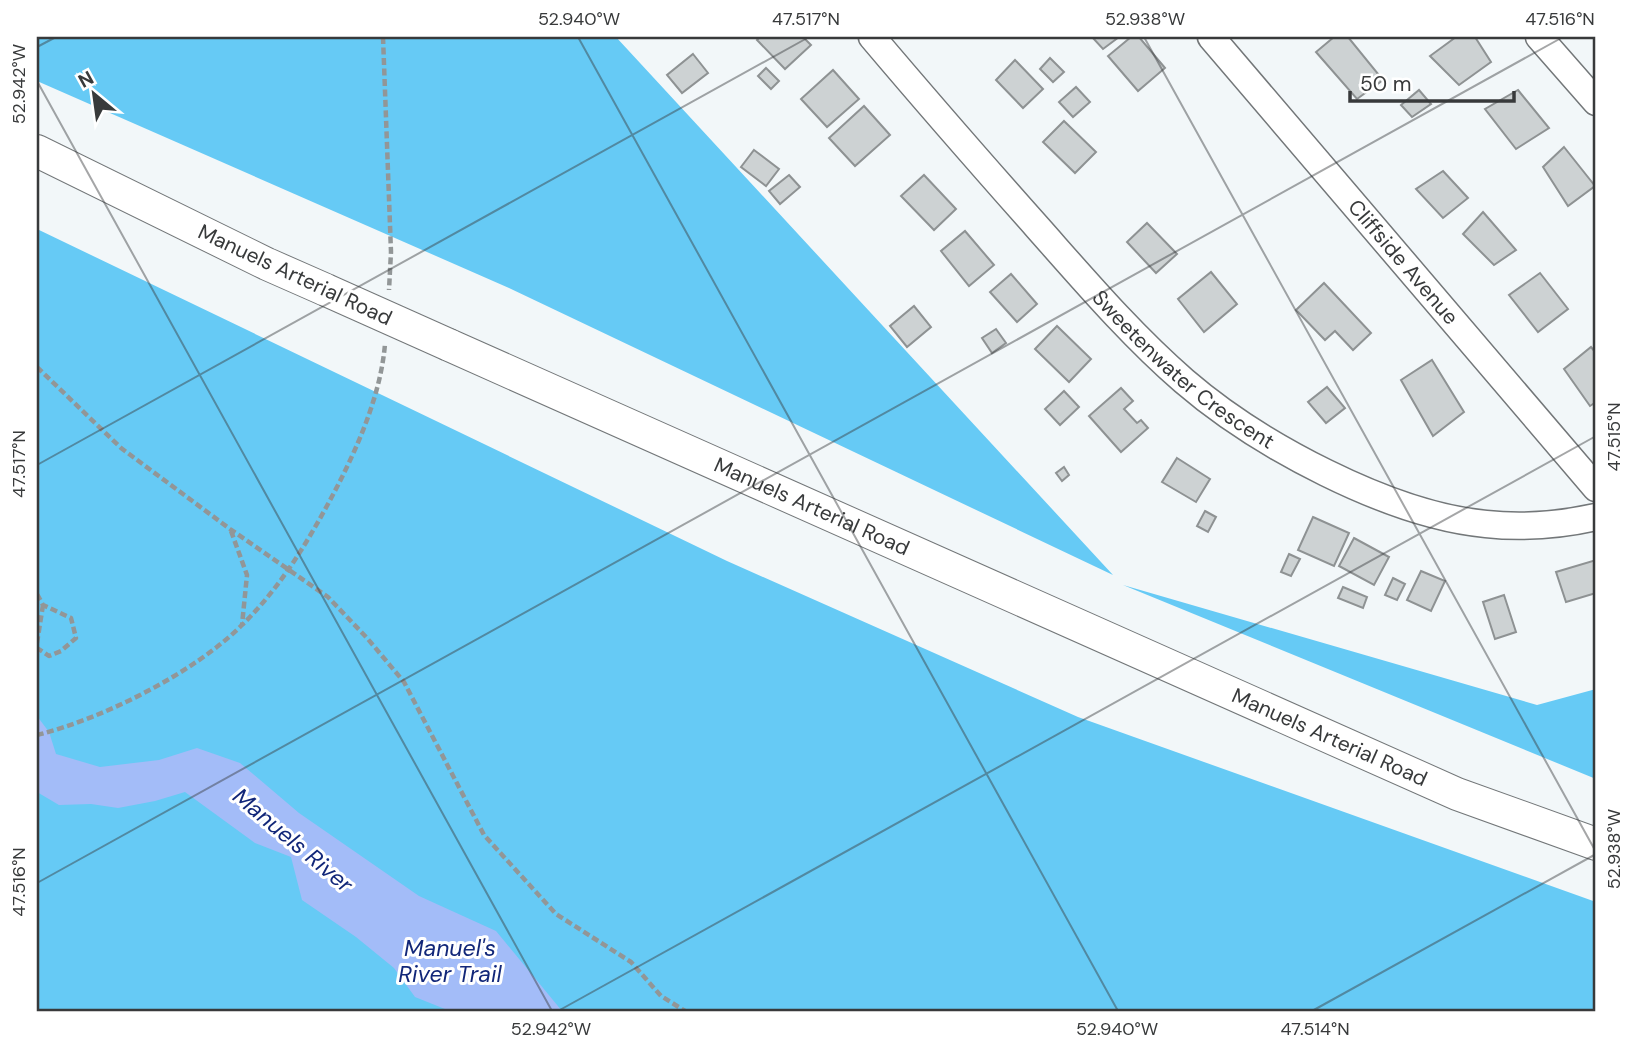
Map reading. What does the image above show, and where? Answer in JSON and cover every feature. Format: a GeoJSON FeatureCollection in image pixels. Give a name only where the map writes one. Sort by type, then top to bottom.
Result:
{"type":"FeatureCollection","features":[{"type":"Feature","properties":{"kind":"main road","name":"Manuels Arterial Road"},"geometry":{"type":"LineString","coordinates":[[37,151],[267,264],[1457,794],[1596,844]]}},
{"type":"Feature","properties":{"kind":"street","name":"Sweetenwater Crescent"},"geometry":{"type":"LineString","coordinates":[[872,37],[955,135],[1144,345],[1184,381],[1246,429],[1293,456],[1357,486],[1452,519],[1516,526],[1596,517]]}},
{"type":"Feature","properties":{"kind":"street","name":"Cliffside Avenue"},"geometry":{"type":"LineString","coordinates":[[1211,37],[1596,488]]}},
{"type":"Feature","properties":{"kind":"street"},"geometry":{"type":"LineString","coordinates":[[1539,37],[1596,102]]}},
{"type":"Feature","properties":{"kind":"path"},"geometry":{"type":"LineString","coordinates":[[383,37],[391,252],[388,299]]}},
{"type":"Feature","properties":{"kind":"path"},"geometry":{"type":"LineString","coordinates":[[37,735],[124,703],[190,667],[242,626],[288,571],[315,530],[356,450],[383,365],[385,338]]}},
{"type":"Feature","properties":{"kind":"path"},"geometry":{"type":"LineString","coordinates":[[37,368],[121,448],[288,571],[328,597],[404,682],[484,835],[556,914],[631,962],[661,996],[685,1011]]}},
{"type":"Feature","properties":{"kind":"path"},"geometry":{"type":"LineString","coordinates":[[230,529],[247,575],[242,626]]}},
{"type":"Feature","properties":{"kind":"path"},"geometry":{"type":"LineString","coordinates":[[37,594],[43,605],[71,618],[76,638],[61,651],[49,656],[37,645],[43,605]]}},
{"type":"Feature","properties":{"kind":"shaded area"},"geometry":{"type":"Polygon","coordinates":[[[37,37],[616,37],[1113,575],[509,288],[37,81],[37,37]]]}},
{"type":"Feature","properties":{"kind":"shaded area"},"geometry":{"type":"Polygon","coordinates":[[[37,229],[727,561],[1078,717],[1596,902],[1596,1011],[37,1011],[37,229]]]}},
{"type":"Feature","properties":{"kind":"shaded area"},"geometry":{"type":"Polygon","coordinates":[[[1123,585],[1537,705],[1596,689],[1596,779],[1123,585]]]}},
{"type":"Feature","properties":{"kind":"water","name":"Manuel's River Trail"},"geometry":{"type":"Polygon","coordinates":[[[37,716],[49,732],[56,754],[100,767],[159,760],[197,748],[240,763],[299,813],[419,896],[496,931],[562,1011],[450,1011],[415,997],[394,968],[356,937],[302,900],[291,857],[255,843],[185,792],[118,808],[91,804],[59,805],[37,792],[37,716]]]}},
{"type":"Feature","properties":{"kind":"building"},"geometry":{"type":"Polygon","coordinates":[[[760,37],[803,37],[811,45],[785,69],[757,40],[760,37]]]}},
{"type":"Feature","properties":{"kind":"building"},"geometry":{"type":"Polygon","coordinates":[[[1092,37],[1119,37],[1103,49],[1092,37]]]}},
{"type":"Feature","properties":{"kind":"building"},"geometry":{"type":"Polygon","coordinates":[[[1131,37],[1139,37],[1165,68],[1138,91],[1108,56],[1131,37]]]}},
{"type":"Feature","properties":{"kind":"building"},"geometry":{"type":"Polygon","coordinates":[[[1334,37],[1348,37],[1383,80],[1357,99],[1316,52],[1334,37]]]}},
{"type":"Feature","properties":{"kind":"building"},"geometry":{"type":"Polygon","coordinates":[[[1456,37],[1475,37],[1491,62],[1459,85],[1430,56],[1456,37]]]}},
{"type":"Feature","properties":{"kind":"building"},"geometry":{"type":"Polygon","coordinates":[[[693,54],[708,73],[682,93],[667,75],[693,54]]]}},
{"type":"Feature","properties":{"kind":"building"},"geometry":{"type":"Polygon","coordinates":[[[1050,58],[1064,72],[1053,82],[1040,69],[1050,58]]]}},
{"type":"Feature","properties":{"kind":"building"},"geometry":{"type":"Polygon","coordinates":[[[1015,60],[1043,89],[1023,108],[996,80],[1015,60]]]}},
{"type":"Feature","properties":{"kind":"building"},"geometry":{"type":"Polygon","coordinates":[[[766,68],[779,81],[771,89],[758,76],[766,68]]]}},
{"type":"Feature","properties":{"kind":"building"},"geometry":{"type":"Polygon","coordinates":[[[833,70],[859,99],[827,127],[801,99],[833,70]]]}},
{"type":"Feature","properties":{"kind":"building"},"geometry":{"type":"Polygon","coordinates":[[[1076,87],[1090,102],[1073,117],[1059,102],[1076,87]]]}},
{"type":"Feature","properties":{"kind":"building"},"geometry":{"type":"Polygon","coordinates":[[[1419,90],[1431,104],[1412,117],[1401,105],[1419,90]]]}},
{"type":"Feature","properties":{"kind":"building"},"geometry":{"type":"Polygon","coordinates":[[[1518,90],[1549,128],[1516,149],[1485,109],[1518,90]]]}},
{"type":"Feature","properties":{"kind":"building"},"geometry":{"type":"Polygon","coordinates":[[[864,106],[890,135],[855,166],[829,138],[864,106]]]}},
{"type":"Feature","properties":{"kind":"building"},"geometry":{"type":"Polygon","coordinates":[[[1064,121],[1096,152],[1075,173],[1043,142],[1064,121]]]}},
{"type":"Feature","properties":{"kind":"building"},"geometry":{"type":"Polygon","coordinates":[[[1564,147],[1595,186],[1568,206],[1543,167],[1564,147]]]}},
{"type":"Feature","properties":{"kind":"building"},"geometry":{"type":"Polygon","coordinates":[[[754,150],[779,169],[766,186],[741,167],[754,150]]]}},
{"type":"Feature","properties":{"kind":"building"},"geometry":{"type":"Polygon","coordinates":[[[1443,171],[1468,198],[1443,218],[1416,189],[1443,171]]]}},
{"type":"Feature","properties":{"kind":"building"},"geometry":{"type":"Polygon","coordinates":[[[789,175],[800,187],[780,204],[769,191],[789,175]]]}},
{"type":"Feature","properties":{"kind":"building"},"geometry":{"type":"Polygon","coordinates":[[[924,175],[956,209],[934,230],[901,196],[924,175]]]}},
{"type":"Feature","properties":{"kind":"building"},"geometry":{"type":"Polygon","coordinates":[[[1483,212],[1516,250],[1494,265],[1463,234],[1483,212]]]}},
{"type":"Feature","properties":{"kind":"building"},"geometry":{"type":"Polygon","coordinates":[[[1147,223],[1177,254],[1156,273],[1127,242],[1147,223]]]}},
{"type":"Feature","properties":{"kind":"building"},"geometry":{"type":"Polygon","coordinates":[[[965,231],[994,265],[969,286],[941,251],[965,231]]]}},
{"type":"Feature","properties":{"kind":"building"},"geometry":{"type":"Polygon","coordinates":[[[1211,272],[1237,304],[1204,332],[1178,299],[1211,272]]]}},
{"type":"Feature","properties":{"kind":"building"},"geometry":{"type":"Polygon","coordinates":[[[1540,273],[1568,309],[1538,332],[1509,295],[1540,273]]]}},
{"type":"Feature","properties":{"kind":"building"},"geometry":{"type":"Polygon","coordinates":[[[1011,274],[1037,304],[1017,322],[990,292],[1011,274]]]}},
{"type":"Feature","properties":{"kind":"building"},"geometry":{"type":"Polygon","coordinates":[[[1324,283],[1371,333],[1353,350],[1335,331],[1325,340],[1296,310],[1324,283]]]}},
{"type":"Feature","properties":{"kind":"building"},"geometry":{"type":"Polygon","coordinates":[[[914,306],[931,327],[907,347],[890,326],[914,306]]]}},
{"type":"Feature","properties":{"kind":"building"},"geometry":{"type":"Polygon","coordinates":[[[1057,326],[1091,359],[1069,382],[1035,349],[1057,326]]]}},
{"type":"Feature","properties":{"kind":"building"},"geometry":{"type":"Polygon","coordinates":[[[996,329],[1006,343],[992,353],[982,338],[996,329]]]}},
{"type":"Feature","properties":{"kind":"building"},"geometry":{"type":"Polygon","coordinates":[[[1591,347],[1596,353],[1596,402],[1590,406],[1564,369],[1591,347]]]}},
{"type":"Feature","properties":{"kind":"building"},"geometry":{"type":"Polygon","coordinates":[[[1432,360],[1464,412],[1433,436],[1401,380],[1432,360]]]}},
{"type":"Feature","properties":{"kind":"building"},"geometry":{"type":"Polygon","coordinates":[[[1327,387],[1345,408],[1326,423],[1308,402],[1327,387]]]}},
{"type":"Feature","properties":{"kind":"building"},"geometry":{"type":"Polygon","coordinates":[[[1121,388],[1133,401],[1124,409],[1137,423],[1141,420],[1148,428],[1121,452],[1089,416],[1121,388]]]}},
{"type":"Feature","properties":{"kind":"building"},"geometry":{"type":"Polygon","coordinates":[[[1064,391],[1079,407],[1060,425],[1045,409],[1064,391]]]}},
{"type":"Feature","properties":{"kind":"building"},"geometry":{"type":"Polygon","coordinates":[[[1177,458],[1210,479],[1196,502],[1162,482],[1177,458]]]}},
{"type":"Feature","properties":{"kind":"building"},"geometry":{"type":"Polygon","coordinates":[[[1064,467],[1069,475],[1062,481],[1056,473],[1064,467]]]}},
{"type":"Feature","properties":{"kind":"building"},"geometry":{"type":"Polygon","coordinates":[[[1205,511],[1216,517],[1208,532],[1197,526],[1205,511]]]}},
{"type":"Feature","properties":{"kind":"building"},"geometry":{"type":"Polygon","coordinates":[[[1313,517],[1349,533],[1334,566],[1298,550],[1313,517]]]}},
{"type":"Feature","properties":{"kind":"building"},"geometry":{"type":"Polygon","coordinates":[[[1354,538],[1389,557],[1374,585],[1339,566],[1354,538]]]}},
{"type":"Feature","properties":{"kind":"building"},"geometry":{"type":"Polygon","coordinates":[[[1289,554],[1300,559],[1291,576],[1281,572],[1289,554]]]}},
{"type":"Feature","properties":{"kind":"building"},"geometry":{"type":"Polygon","coordinates":[[[1596,560],[1596,593],[1566,602],[1556,572],[1596,560]]]}},
{"type":"Feature","properties":{"kind":"building"},"geometry":{"type":"Polygon","coordinates":[[[1421,571],[1445,581],[1431,611],[1407,600],[1421,571]]]}},
{"type":"Feature","properties":{"kind":"building"},"geometry":{"type":"Polygon","coordinates":[[[1393,578],[1405,584],[1397,600],[1385,595],[1393,578]]]}},
{"type":"Feature","properties":{"kind":"building"},"geometry":{"type":"Polygon","coordinates":[[[1343,587],[1367,597],[1363,608],[1338,598],[1343,587]]]}},
{"type":"Feature","properties":{"kind":"building"},"geometry":{"type":"Polygon","coordinates":[[[1504,595],[1516,632],[1495,639],[1483,602],[1504,595]]]}},
{"type":"Feature","properties":{"kind":"water label","name":"Manuels River"},"geometry":{"type":"Point","coordinates":[293,840]}}]}
